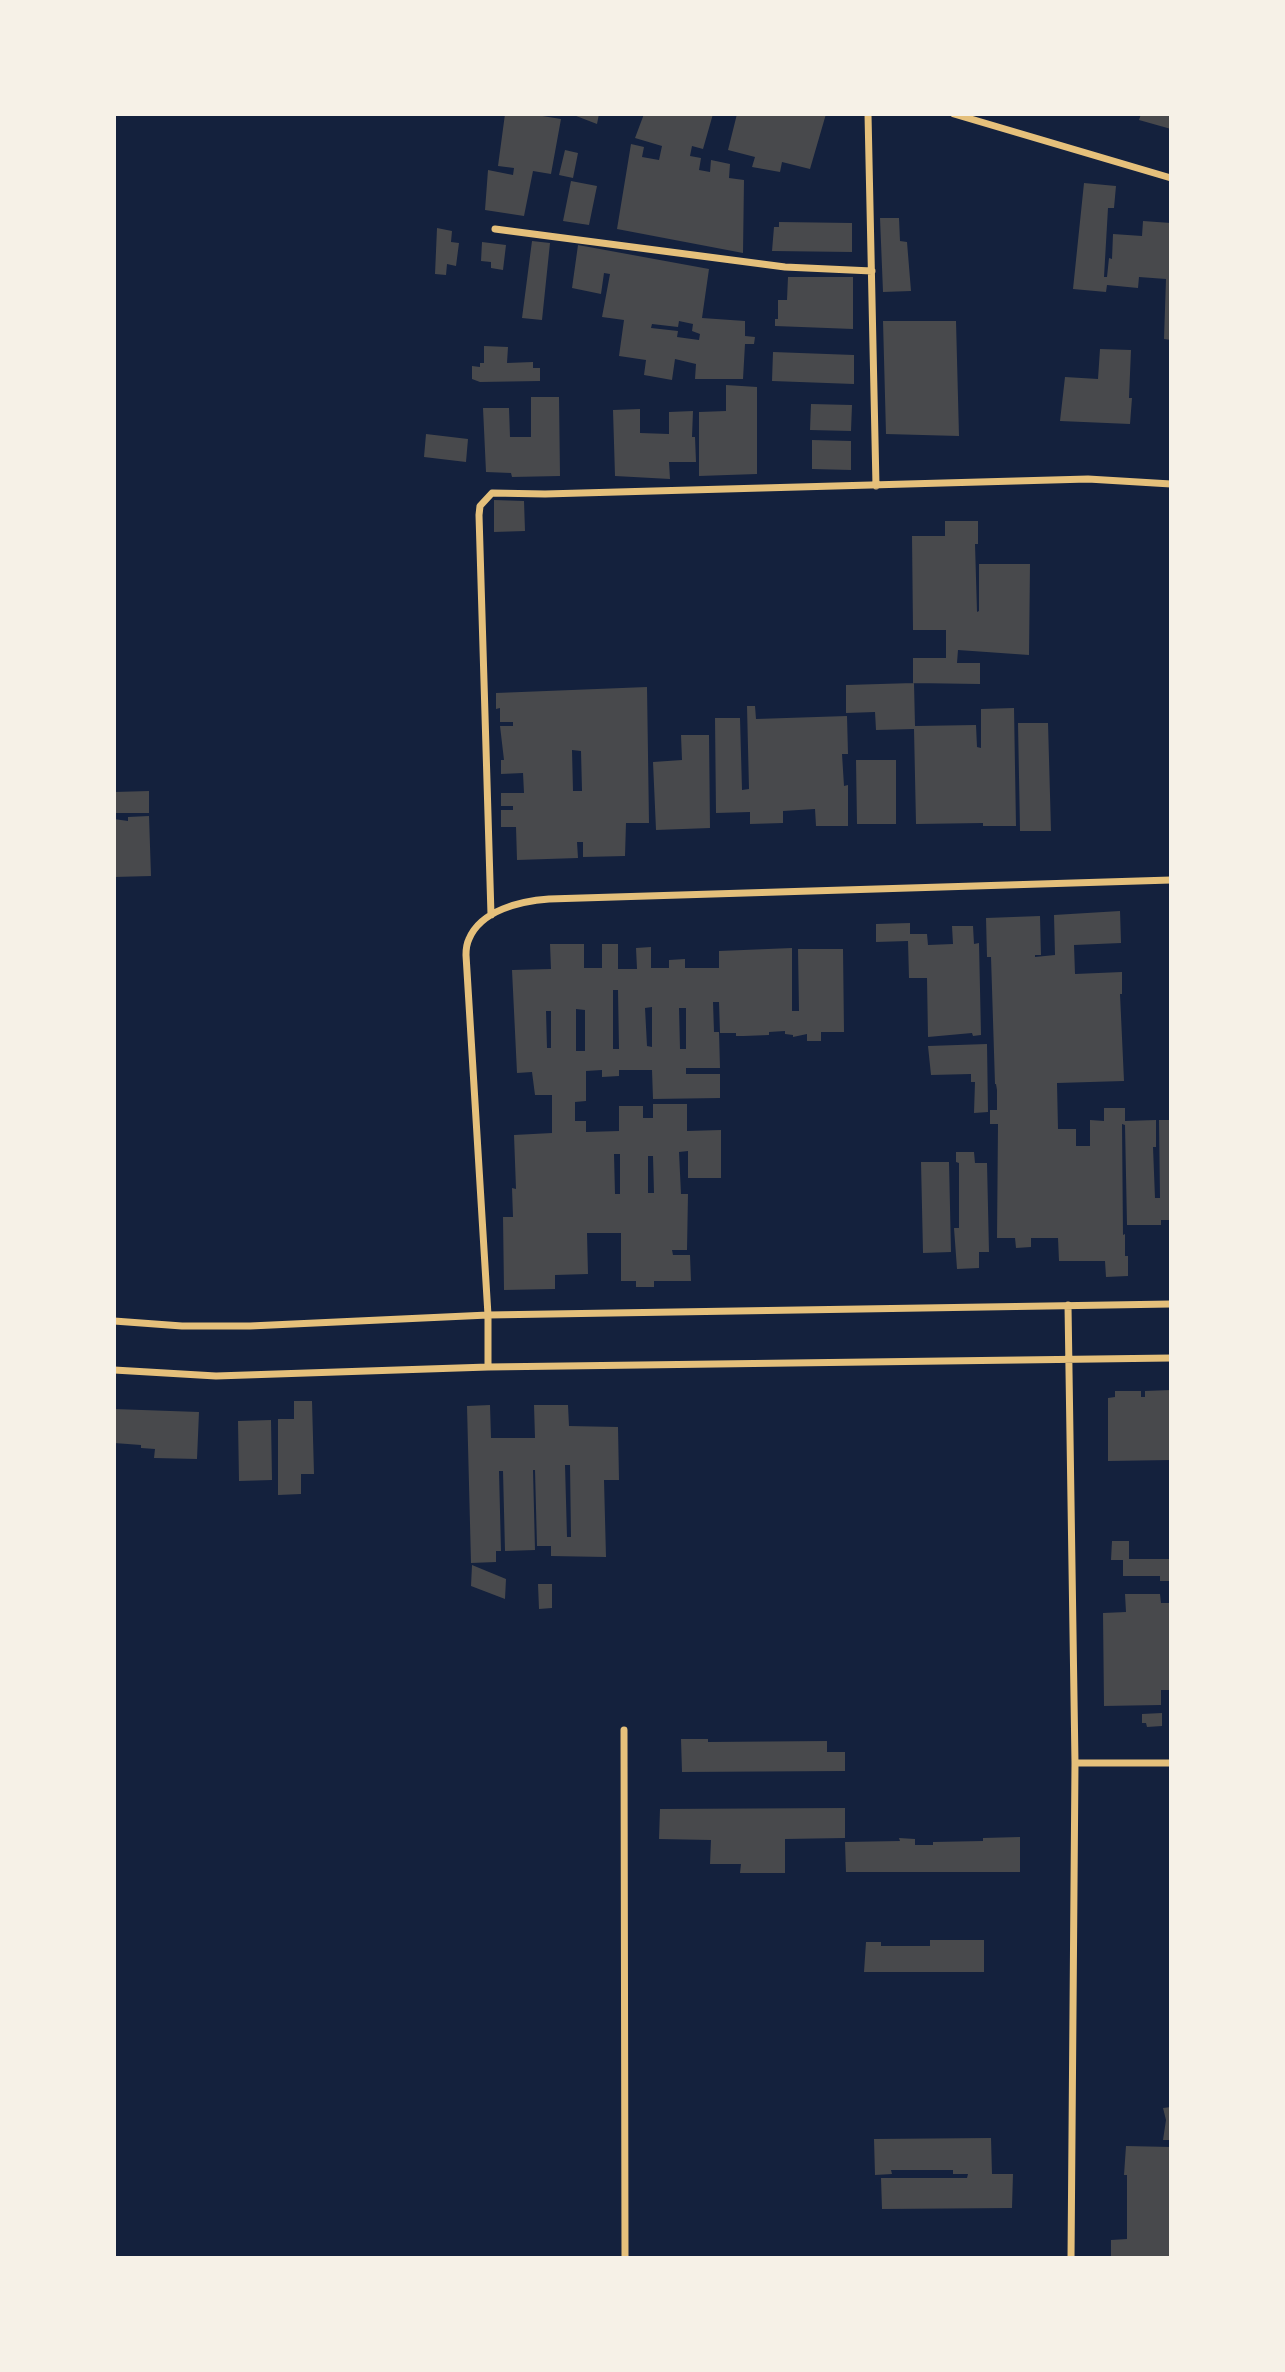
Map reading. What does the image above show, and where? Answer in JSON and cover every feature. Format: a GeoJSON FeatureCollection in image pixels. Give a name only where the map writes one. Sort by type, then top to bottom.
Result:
{"type":"FeatureCollection","features":[{"type":"Feature","properties":{"kind":"street"},"geometry":{"type":"LineString","coordinates":[[868,114],[876,486]]}},
{"type":"Feature","properties":{"kind":"street"},"geometry":{"type":"LineString","coordinates":[[954,114],[1171,178]]}},
{"type":"Feature","properties":{"kind":"street"},"geometry":{"type":"LineString","coordinates":[[495,229],[785,267],[872,271]]}},
{"type":"Feature","properties":{"kind":"street"},"geometry":{"type":"LineString","coordinates":[[491,915],[479,515],[480,506],[492,493],[545,494],[1088,479],[1171,484]]}},
{"type":"Feature","properties":{"kind":"street"},"geometry":{"type":"LineString","coordinates":[[488,1367],[488,1315],[466,955],[469,938],[491,915],[525,900],[1171,880]]}},
{"type":"Feature","properties":{"kind":"street"},"geometry":{"type":"LineString","coordinates":[[114,1321],[182,1326],[250,1326],[488,1315],[1171,1304]]}},
{"type":"Feature","properties":{"kind":"street"},"geometry":{"type":"LineString","coordinates":[[1068,1305],[1075,1763],[1071,2258]]}},
{"type":"Feature","properties":{"kind":"street"},"geometry":{"type":"LineString","coordinates":[[114,1370],[216,1376],[488,1367],[1171,1358]]}},
{"type":"Feature","properties":{"kind":"street"},"geometry":{"type":"LineString","coordinates":[[624,1730],[625,2258]]}},
{"type":"Feature","properties":{"kind":"street"},"geometry":{"type":"LineString","coordinates":[[1075,1763],[1171,1763]]}},
{"type":"Feature","properties":{"kind":"building"},"geometry":{"type":"Polygon","coordinates":[[[505,114],[530,114],[561,119],[551,174],[533,171],[524,216],[485,210],[488,170],[513,175],[514,168],[498,166],[505,114]]]}},
{"type":"Feature","properties":{"kind":"building"},"geometry":{"type":"Polygon","coordinates":[[[571,114],[599,114],[597,124],[571,114]]]}},
{"type":"Feature","properties":{"kind":"building"},"geometry":{"type":"Polygon","coordinates":[[[644,114],[713,114],[703,149],[692,146],[690,156],[701,158],[699,170],[710,172],[711,160],[730,164],[729,178],[744,180],[743,253],[617,229],[631,144],[644,147],[642,157],[659,160],[662,146],[635,138],[644,114]]]}},
{"type":"Feature","properties":{"kind":"building"},"geometry":{"type":"Polygon","coordinates":[[[737,114],[826,114],[810,169],[782,162],[780,172],[752,167],[755,157],[728,150],[737,114]]]}},
{"type":"Feature","properties":{"kind":"building"},"geometry":{"type":"Polygon","coordinates":[[[1141,114],[1171,114],[1171,129],[1139,120],[1141,114]]]}},
{"type":"Feature","properties":{"kind":"building"},"geometry":{"type":"Polygon","coordinates":[[[565,150],[578,153],[573,178],[559,175],[565,150]]]}},
{"type":"Feature","properties":{"kind":"building"},"geometry":{"type":"Polygon","coordinates":[[[571,181],[597,186],[589,225],[563,221],[571,181]]]}},
{"type":"Feature","properties":{"kind":"building"},"geometry":{"type":"Polygon","coordinates":[[[1084,183],[1116,186],[1114,208],[1108,208],[1104,277],[1107,277],[1109,258],[1112,259],[1113,234],[1142,236],[1143,221],[1171,223],[1171,340],[1164,339],[1166,279],[1139,277],[1138,288],[1107,285],[1106,292],[1073,289],[1084,183]]]}},
{"type":"Feature","properties":{"kind":"building"},"geometry":{"type":"Polygon","coordinates":[[[880,218],[899,218],[900,241],[907,242],[911,291],[883,292],[880,218]]]}},
{"type":"Feature","properties":{"kind":"building"},"geometry":{"type":"Polygon","coordinates":[[[779,222],[852,223],[852,252],[772,251],[774,227],[779,227],[779,222]]]}},
{"type":"Feature","properties":{"kind":"building"},"geometry":{"type":"Polygon","coordinates":[[[437,228],[452,231],[451,242],[459,243],[456,266],[447,264],[446,275],[435,274],[437,228]]]}},
{"type":"Feature","properties":{"kind":"building"},"geometry":{"type":"Polygon","coordinates":[[[532,241],[550,243],[542,320],[522,318],[532,241]]]}},
{"type":"Feature","properties":{"kind":"building"},"geometry":{"type":"Polygon","coordinates":[[[482,242],[506,245],[503,270],[491,268],[491,262],[481,261],[482,242]]]}},
{"type":"Feature","properties":{"kind":"building"},"geometry":{"type":"Polygon","coordinates":[[[578,245],[709,269],[702,318],[745,321],[745,336],[755,337],[754,344],[745,344],[743,379],[695,379],[696,364],[675,359],[672,380],[644,375],[646,360],[619,356],[624,320],[602,317],[610,274],[604,273],[601,294],[572,288],[578,245]],[[679,321],[678,327],[652,324],[651,328],[678,331],[677,337],[699,340],[700,334],[692,331],[693,324],[679,321]]]}},
{"type":"Feature","properties":{"kind":"building"},"geometry":{"type":"Polygon","coordinates":[[[788,277],[853,277],[853,329],[775,326],[775,319],[778,319],[778,300],[787,300],[788,277]]]}},
{"type":"Feature","properties":{"kind":"building"},"geometry":{"type":"Polygon","coordinates":[[[883,321],[956,321],[959,436],[886,434],[883,321]]]}},
{"type":"Feature","properties":{"kind":"building"},"geometry":{"type":"Polygon","coordinates":[[[484,346],[508,347],[507,363],[533,362],[533,368],[540,368],[540,381],[480,382],[472,379],[472,366],[480,367],[480,363],[484,363],[484,346]]]}},
{"type":"Feature","properties":{"kind":"building"},"geometry":{"type":"Polygon","coordinates":[[[1100,349],[1131,350],[1130,424],[1060,421],[1065,377],[1098,379],[1100,349]]]}},
{"type":"Feature","properties":{"kind":"building"},"geometry":{"type":"Polygon","coordinates":[[[773,352],[854,355],[854,384],[772,381],[773,352]]]}},
{"type":"Feature","properties":{"kind":"building"},"geometry":{"type":"Polygon","coordinates":[[[726,385],[757,387],[757,474],[699,476],[699,412],[726,411],[726,385]]]}},
{"type":"Feature","properties":{"kind":"building"},"geometry":{"type":"Polygon","coordinates":[[[531,397],[559,397],[560,476],[512,477],[511,473],[486,472],[483,408],[509,408],[510,437],[531,437],[531,397]]]}},
{"type":"Feature","properties":{"kind":"building"},"geometry":{"type":"Polygon","coordinates":[[[811,404],[852,405],[851,431],[810,430],[811,404]]]}},
{"type":"Feature","properties":{"kind":"building"},"geometry":{"type":"Polygon","coordinates":[[[640,409],[640,433],[669,434],[669,412],[693,411],[692,437],[695,437],[696,462],[669,462],[670,479],[615,476],[613,410],[640,409]]]}},
{"type":"Feature","properties":{"kind":"building"},"geometry":{"type":"Polygon","coordinates":[[[426,434],[468,439],[466,462],[424,457],[426,434]]]}},
{"type":"Feature","properties":{"kind":"building"},"geometry":{"type":"Polygon","coordinates":[[[812,440],[851,441],[851,470],[812,469],[812,440]]]}},
{"type":"Feature","properties":{"kind":"building"},"geometry":{"type":"Polygon","coordinates":[[[494,500],[524,501],[525,531],[494,532],[494,500]]]}},
{"type":"Feature","properties":{"kind":"building"},"geometry":{"type":"Polygon","coordinates":[[[945,521],[978,521],[978,544],[975,544],[977,612],[979,564],[1030,564],[1029,655],[958,650],[957,663],[980,663],[980,684],[913,683],[913,658],[946,658],[946,630],[913,630],[912,536],[945,536],[945,521]]]}},
{"type":"Feature","properties":{"kind":"building"},"geometry":{"type":"Polygon","coordinates":[[[914,683],[915,726],[976,725],[977,747],[981,748],[981,709],[1014,708],[1016,826],[983,826],[983,823],[916,824],[914,729],[876,730],[875,712],[846,713],[846,685],[914,683]]]}},
{"type":"Feature","properties":{"kind":"building"},"geometry":{"type":"Polygon","coordinates":[[[647,687],[649,823],[626,823],[625,856],[583,857],[583,842],[577,842],[578,858],[517,860],[516,827],[501,827],[501,810],[513,810],[513,806],[501,806],[501,793],[524,793],[523,773],[501,774],[501,760],[504,760],[500,726],[513,726],[513,722],[500,722],[500,708],[496,709],[496,693],[647,687]],[[572,750],[573,791],[582,791],[581,751],[572,750]]]}},
{"type":"Feature","properties":{"kind":"building"},"geometry":{"type":"Polygon","coordinates":[[[747,706],[755,706],[756,719],[847,716],[848,754],[842,754],[844,786],[848,785],[848,826],[816,826],[815,809],[783,811],[783,823],[750,824],[750,812],[716,813],[715,718],[740,718],[742,790],[749,789],[747,706]]]}},
{"type":"Feature","properties":{"kind":"building"},"geometry":{"type":"Polygon","coordinates":[[[1018,723],[1048,723],[1051,831],[1020,831],[1018,723]]]}},
{"type":"Feature","properties":{"kind":"building"},"geometry":{"type":"Polygon","coordinates":[[[681,735],[709,735],[710,828],[656,830],[653,762],[682,760],[681,735]]]}},
{"type":"Feature","properties":{"kind":"building"},"geometry":{"type":"Polygon","coordinates":[[[856,760],[896,760],[896,824],[857,824],[856,760]]]}},
{"type":"Feature","properties":{"kind":"building"},"geometry":{"type":"Polygon","coordinates":[[[149,791],[149,813],[114,813],[114,792],[149,791]]]}},
{"type":"Feature","properties":{"kind":"building"},"geometry":{"type":"Polygon","coordinates":[[[149,816],[151,876],[114,877],[114,819],[128,821],[128,817],[149,816]]]}},
{"type":"Feature","properties":{"kind":"building"},"geometry":{"type":"Polygon","coordinates":[[[1120,911],[1121,943],[1074,945],[1075,974],[1122,972],[1120,994],[1124,1081],[1057,1083],[1058,1129],[1076,1129],[1076,1146],[1090,1146],[1090,1120],[1104,1121],[1104,1108],[1125,1108],[1125,1121],[1156,1120],[1156,1147],[1153,1147],[1155,1198],[1160,1198],[1159,1120],[1171,1120],[1171,1220],[1161,1220],[1161,1225],[1127,1225],[1125,1125],[1122,1124],[1123,1235],[1125,1234],[1125,1256],[1128,1256],[1128,1276],[1106,1277],[1105,1261],[1059,1261],[1058,1238],[1031,1238],[1031,1247],[1016,1248],[1015,1238],[997,1238],[998,1124],[990,1124],[990,1110],[997,1110],[997,1090],[991,957],[987,957],[986,918],[1040,916],[1041,955],[1035,957],[1055,955],[1054,915],[1120,911]]]}},
{"type":"Feature","properties":{"kind":"building"},"geometry":{"type":"Polygon","coordinates":[[[910,923],[910,934],[927,934],[928,945],[953,944],[952,926],[973,926],[974,944],[979,943],[981,1035],[973,1036],[972,1033],[928,1037],[927,978],[909,978],[908,941],[876,942],[876,924],[910,923]]]}},
{"type":"Feature","properties":{"kind":"building"},"geometry":{"type":"Polygon","coordinates":[[[550,944],[584,944],[584,968],[602,968],[602,944],[618,944],[618,969],[637,969],[636,948],[651,947],[651,968],[669,968],[669,960],[685,959],[685,968],[719,968],[719,951],[792,948],[792,1011],[799,1011],[798,949],[843,949],[844,1032],[821,1032],[821,1041],[807,1041],[807,1034],[793,1037],[785,1034],[785,1031],[744,1036],[720,1033],[719,1002],[713,1002],[714,1032],[719,1032],[720,1068],[686,1068],[686,1074],[720,1074],[720,1098],[653,1099],[652,1070],[619,1070],[619,1076],[602,1077],[602,1070],[586,1071],[586,1101],[575,1102],[575,1121],[586,1121],[586,1132],[619,1131],[619,1106],[643,1106],[643,1118],[653,1118],[653,1104],[687,1104],[687,1131],[721,1130],[721,1178],[688,1178],[688,1151],[679,1152],[681,1194],[688,1194],[687,1250],[672,1250],[673,1255],[690,1255],[691,1281],[654,1281],[654,1287],[636,1287],[636,1281],[621,1281],[621,1233],[587,1233],[588,1274],[555,1275],[555,1289],[504,1290],[503,1217],[513,1217],[512,1188],[516,1189],[514,1135],[552,1133],[552,1095],[535,1095],[532,1072],[517,1073],[512,970],[551,969],[550,944]],[[613,990],[613,1049],[619,1049],[618,990],[613,990]],[[652,1007],[645,1008],[647,1046],[652,1047],[652,1007]],[[679,1008],[680,1049],[686,1049],[686,1008],[679,1008]],[[576,1009],[576,1051],[585,1051],[585,1010],[576,1009]],[[546,1011],[547,1048],[551,1048],[551,1011],[546,1011]],[[614,1154],[615,1194],[620,1194],[620,1154],[614,1154]],[[648,1156],[648,1193],[654,1193],[653,1156],[648,1156]]]}},
{"type":"Feature","properties":{"kind":"building"},"geometry":{"type":"Polygon","coordinates":[[[987,1044],[988,1112],[974,1113],[975,1082],[971,1082],[971,1074],[931,1075],[928,1046],[987,1044]]]}},
{"type":"Feature","properties":{"kind":"building"},"geometry":{"type":"Polygon","coordinates":[[[956,1152],[974,1152],[975,1163],[987,1163],[989,1252],[979,1252],[979,1268],[957,1269],[954,1228],[959,1228],[959,1163],[956,1162],[956,1152]]]}},
{"type":"Feature","properties":{"kind":"building"},"geometry":{"type":"Polygon","coordinates":[[[921,1162],[949,1162],[951,1252],[923,1253],[921,1162]]]}},
{"type":"Feature","properties":{"kind":"building"},"geometry":{"type":"Polygon","coordinates":[[[1171,1390],[1171,1460],[1108,1461],[1108,1398],[1115,1397],[1115,1391],[1141,1391],[1141,1397],[1145,1397],[1145,1391],[1171,1390]]]}},
{"type":"Feature","properties":{"kind":"building"},"geometry":{"type":"Polygon","coordinates":[[[294,1401],[312,1401],[314,1474],[301,1474],[301,1494],[278,1495],[278,1419],[294,1419],[294,1401]]]}},
{"type":"Feature","properties":{"kind":"building"},"geometry":{"type":"Polygon","coordinates":[[[490,1405],[491,1438],[535,1438],[534,1405],[568,1405],[569,1426],[618,1427],[619,1480],[604,1480],[606,1557],[551,1556],[551,1546],[537,1546],[535,1470],[535,1550],[505,1551],[503,1471],[499,1471],[501,1551],[496,1551],[496,1562],[471,1563],[467,1406],[490,1405]],[[565,1465],[567,1537],[571,1537],[570,1465],[565,1465]]]}},
{"type":"Feature","properties":{"kind":"building"},"geometry":{"type":"Polygon","coordinates":[[[114,1409],[199,1412],[197,1459],[154,1458],[155,1449],[114,1443],[114,1409]]]}},
{"type":"Feature","properties":{"kind":"building"},"geometry":{"type":"Polygon","coordinates":[[[271,1420],[272,1480],[239,1481],[238,1421],[271,1420]]]}},
{"type":"Feature","properties":{"kind":"building"},"geometry":{"type":"Polygon","coordinates":[[[1112,1541],[1129,1541],[1129,1559],[1171,1559],[1171,1581],[1160,1581],[1160,1576],[1123,1576],[1123,1560],[1111,1560],[1112,1541]]]}},
{"type":"Feature","properties":{"kind":"building"},"geometry":{"type":"Polygon","coordinates":[[[472,1565],[506,1579],[505,1599],[471,1586],[472,1565]]]}},
{"type":"Feature","properties":{"kind":"building"},"geometry":{"type":"Polygon","coordinates":[[[538,1584],[552,1584],[552,1608],[539,1609],[538,1584]]]}},
{"type":"Feature","properties":{"kind":"building"},"geometry":{"type":"Polygon","coordinates":[[[1125,1594],[1160,1594],[1161,1603],[1171,1603],[1171,1690],[1161,1690],[1161,1705],[1104,1706],[1103,1613],[1126,1612],[1125,1594]]]}},
{"type":"Feature","properties":{"kind":"building"},"geometry":{"type":"Polygon","coordinates":[[[1162,1713],[1162,1726],[1147,1727],[1146,1723],[1142,1723],[1142,1714],[1162,1713]]]}},
{"type":"Feature","properties":{"kind":"building"},"geometry":{"type":"Polygon","coordinates":[[[681,1739],[708,1739],[708,1742],[827,1741],[827,1752],[845,1752],[845,1771],[682,1772],[681,1739]]]}},
{"type":"Feature","properties":{"kind":"building"},"geometry":{"type":"Polygon","coordinates":[[[845,1808],[845,1838],[785,1839],[785,1873],[740,1873],[741,1864],[710,1864],[711,1840],[659,1839],[660,1809],[845,1808]]]}},
{"type":"Feature","properties":{"kind":"building"},"geometry":{"type":"Polygon","coordinates":[[[1020,1837],[1020,1872],[846,1872],[845,1842],[900,1841],[899,1838],[915,1839],[915,1845],[933,1845],[933,1842],[1020,1837]]]}},
{"type":"Feature","properties":{"kind":"building"},"geometry":{"type":"Polygon","coordinates":[[[930,1940],[984,1940],[984,1972],[864,1972],[866,1942],[881,1942],[881,1946],[930,1946],[930,1940]]]}},
{"type":"Feature","properties":{"kind":"building"},"geometry":{"type":"Polygon","coordinates":[[[1171,2107],[1171,2140],[1163,2140],[1166,2120],[1163,2108],[1171,2107]]]}},
{"type":"Feature","properties":{"kind":"building"},"geometry":{"type":"Polygon","coordinates":[[[991,2138],[992,2174],[1013,2174],[1012,2208],[882,2209],[881,2178],[967,2178],[968,2174],[953,2174],[953,2170],[891,2170],[892,2174],[875,2175],[874,2139],[991,2138]]]}},
{"type":"Feature","properties":{"kind":"building"},"geometry":{"type":"Polygon","coordinates":[[[1126,2146],[1171,2147],[1171,2258],[1111,2258],[1111,2240],[1127,2239],[1127,2175],[1124,2175],[1126,2146]]]}}]}
